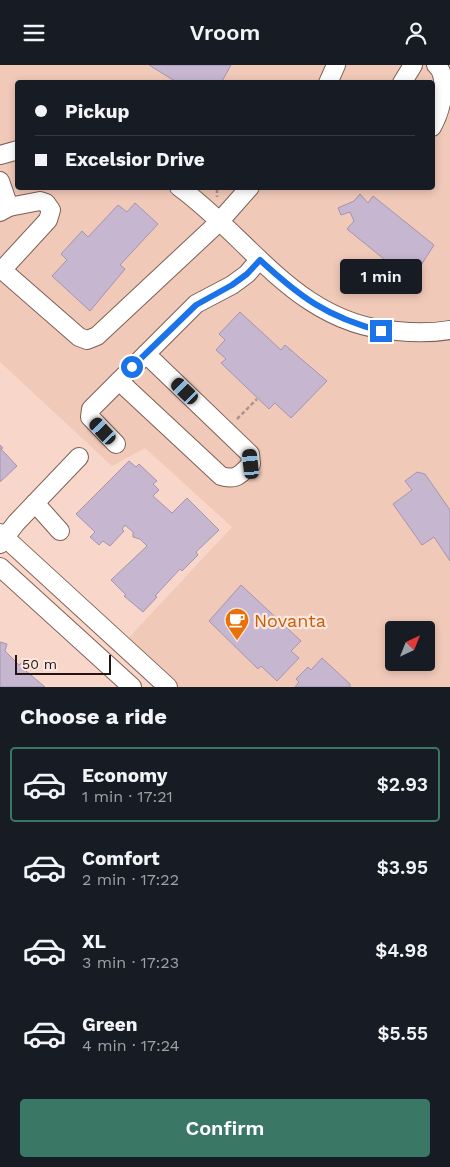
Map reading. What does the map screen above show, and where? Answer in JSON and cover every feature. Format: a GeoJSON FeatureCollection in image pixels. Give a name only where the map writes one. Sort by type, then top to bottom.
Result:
{"type":"FeatureCollection","features":[{"type":"Feature","properties":{"kind":"street"},"geometry":{"type":"LineString","coordinates":[[329,80],[336,65]]}},
{"type":"Feature","properties":{"kind":"street"},"geometry":{"type":"LineString","coordinates":[[404,80],[413,65]]}},
{"type":"Feature","properties":{"kind":"street"},"geometry":{"type":"LineString","coordinates":[[435,121],[440,112],[445,75],[442,69],[436,65]]}},
{"type":"Feature","properties":{"kind":"street"},"geometry":{"type":"LineString","coordinates":[[0,155],[15,151]]}},
{"type":"Feature","properties":{"kind":"street"},"geometry":{"type":"LineString","coordinates":[[0,181],[4,210],[40,201],[46,203],[51,210],[48,220],[1,269],[79,337],[87,340],[98,336],[219,222],[247,190]]}},
{"type":"Feature","properties":{"kind":"street"},"geometry":{"type":"LineString","coordinates":[[183,190],[305,299],[343,319],[381,331],[417,333],[450,330]]}},
{"type":"Feature","properties":{"kind":"street"},"geometry":{"type":"LineString","coordinates":[[116,444],[90,417],[91,409],[196,305],[232,285],[247,274],[260,260]]}},
{"type":"Feature","properties":{"kind":"street"},"geometry":{"type":"LineString","coordinates":[[119,381],[221,476],[230,479],[238,477],[251,464],[250,454],[146,354]]}},
{"type":"Feature","properties":{"kind":"street"},"geometry":{"type":"LineString","coordinates":[[79,457],[2,538],[168,687]]}},
{"type":"Feature","properties":{"kind":"street"},"geometry":{"type":"LineString","coordinates":[[36,503],[60,531]]}},
{"type":"Feature","properties":{"kind":"street"},"geometry":{"type":"LineString","coordinates":[[0,567],[124,684],[140,662]]}},
{"type":"Feature","properties":{"kind":"path"},"geometry":{"type":"LineString","coordinates":[[217,190],[217,197]]}},
{"type":"Feature","properties":{"kind":"path"},"geometry":{"type":"LineString","coordinates":[[237,419],[257,399]]}},
{"type":"Feature","properties":{"kind":"shaded area"},"geometry":{"type":"Polygon","coordinates":[[[0,65],[450,65],[450,687],[168,687],[122,645],[232,527],[145,448],[112,466],[0,362],[0,65]]]}},
{"type":"Feature","properties":{"kind":"building"},"geometry":{"type":"Polygon","coordinates":[[[149,65],[231,65],[223,80],[173,80],[149,65]]]}},
{"type":"Feature","properties":{"kind":"building"},"geometry":{"type":"Polygon","coordinates":[[[360,194],[368,203],[373,196],[434,245],[411,281],[347,229],[354,221],[350,212],[341,215],[338,208],[354,201],[360,194]]]}},
{"type":"Feature","properties":{"kind":"building"},"geometry":{"type":"Polygon","coordinates":[[[135,203],[158,224],[120,265],[125,269],[90,311],[52,276],[67,260],[61,254],[82,231],[88,237],[118,205],[127,212],[135,203]]]}},
{"type":"Feature","properties":{"kind":"building"},"geometry":{"type":"Polygon","coordinates":[[[240,312],[281,350],[285,345],[327,381],[291,418],[275,403],[269,409],[221,363],[226,359],[216,350],[225,340],[219,334],[240,312]]]}},
{"type":"Feature","properties":{"kind":"building"},"geometry":{"type":"Polygon","coordinates":[[[0,445],[3,448],[1,449],[17,466],[0,482],[0,445]]]}},
{"type":"Feature","properties":{"kind":"building"},"geometry":{"type":"Polygon","coordinates":[[[129,461],[136,467],[139,464],[157,481],[153,484],[159,490],[153,496],[172,513],[187,498],[219,530],[196,552],[198,555],[182,571],[180,569],[143,612],[124,596],[126,595],[111,580],[147,546],[140,539],[133,537],[133,532],[125,525],[122,529],[124,531],[110,546],[103,541],[99,545],[90,537],[95,532],[76,514],[129,461]]]}},
{"type":"Feature","properties":{"kind":"building"},"geometry":{"type":"Polygon","coordinates":[[[417,472],[425,474],[450,510],[450,561],[434,537],[422,545],[393,504],[412,490],[405,481],[417,472]]]}},
{"type":"Feature","properties":{"kind":"building"},"geometry":{"type":"Polygon","coordinates":[[[241,585],[301,641],[291,651],[299,658],[277,681],[261,666],[258,669],[209,621],[241,585]]]}},
{"type":"Feature","properties":{"kind":"building"},"geometry":{"type":"Polygon","coordinates":[[[0,642],[7,644],[5,651],[19,665],[22,662],[25,663],[28,668],[26,671],[45,687],[0,687],[0,642]]]}},
{"type":"Feature","properties":{"kind":"building"},"geometry":{"type":"Polygon","coordinates":[[[322,658],[350,684],[350,687],[295,687],[299,682],[296,679],[308,667],[311,670],[322,658]]]}},
{"type":"Feature","properties":{"kind":"place","name":"Novanta"},"geometry":{"type":"Point","coordinates":[237,641]}},
{"type":"Feature","properties":{"kind":"route"},"geometry":{"type":"LineString","coordinates":[[132,367],[196,305],[232,285],[247,274],[260,260],[305,299],[343,319],[381,331]]}}]}
